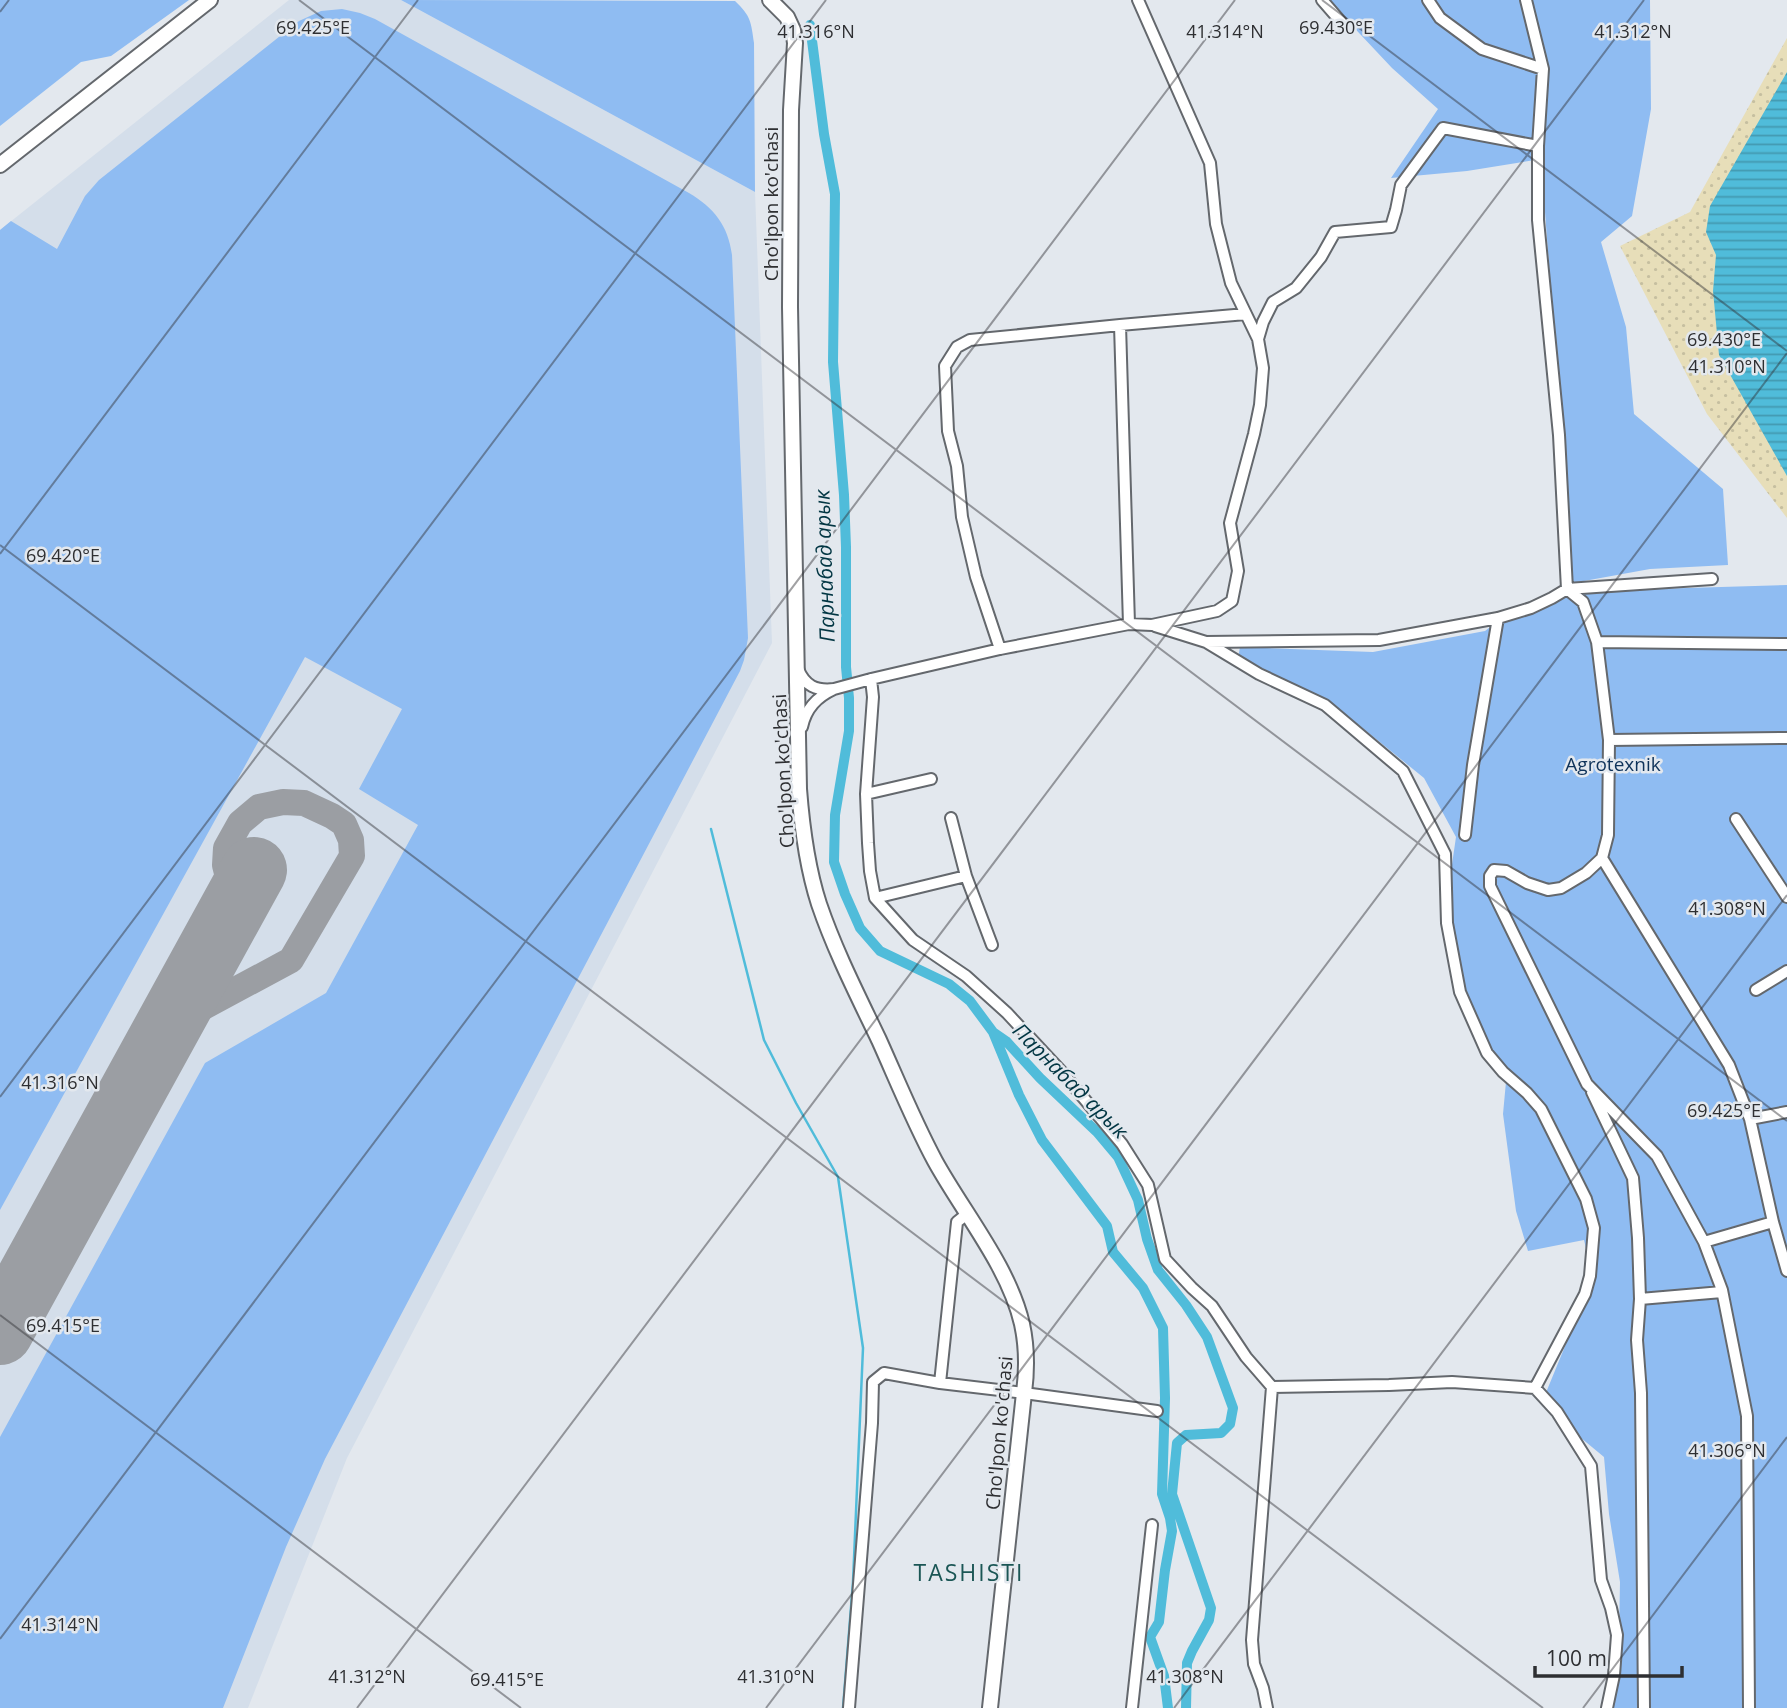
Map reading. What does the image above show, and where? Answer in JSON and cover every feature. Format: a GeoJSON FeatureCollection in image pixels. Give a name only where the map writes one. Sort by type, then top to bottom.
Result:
{"type":"FeatureCollection","features":[{"type":"Feature","properties":{"kind":"main road"},"geometry":{"type":"LineString","coordinates":[[0,165],[210,0]]}},
{"type":"Feature","properties":{"kind":"main road","name":"Cho'lpon ko'chasi"},"geometry":{"type":"LineString","coordinates":[[770,0],[787,17],[795,43],[791,110],[790,307],[799,789],[803,831],[822,912],[837,951],[925,1141],[1004,1276],[1024,1334],[1024,1393],[990,1708]]}},
{"type":"Feature","properties":{"kind":"street"},"geometry":{"type":"LineString","coordinates":[[797,662],[802,677],[813,688],[834,689],[1000,649],[1129,624],[1152,625],[1217,611],[1232,601],[1238,571],[1230,523],[1254,434],[1263,368],[1258,339],[1231,283],[1216,224],[1210,163],[1138,0]]}},
{"type":"Feature","properties":{"kind":"street"},"geometry":{"type":"LineString","coordinates":[[1322,0],[1342,23]]}},
{"type":"Feature","properties":{"kind":"street"},"geometry":{"type":"LineString","coordinates":[[1428,0],[1440,18],[1482,49],[1543,69]]}},
{"type":"Feature","properties":{"kind":"street"},"geometry":{"type":"LineString","coordinates":[[1526,0],[1543,69],[1538,146],[1538,220],[1559,435],[1567,589],[1583,602],[1597,642],[1609,740],[1608,835],[1602,858],[1586,873],[1561,888],[1548,890],[1527,883],[1506,871],[1494,870],[1490,877],[1490,886],[1633,1178],[1640,1298],[1637,1340],[1641,1393],[1644,1708]]}},
{"type":"Feature","properties":{"kind":"street"},"geometry":{"type":"LineString","coordinates":[[1258,339],[1273,302],[1296,288],[1321,257],[1335,232],[1391,227],[1401,185],[1443,128],[1538,146]]}},
{"type":"Feature","properties":{"kind":"street"},"geometry":{"type":"LineString","coordinates":[[1000,649],[976,577],[962,517],[957,466],[948,431],[945,366],[957,347],[970,340],[1246,314]]}},
{"type":"Feature","properties":{"kind":"street"},"geometry":{"type":"LineString","coordinates":[[1120,325],[1129,624]]}},
{"type":"Feature","properties":{"kind":"street"},"geometry":{"type":"LineString","coordinates":[[1206,642],[1379,640],[1498,618],[1531,608],[1567,589],[1712,579]]}},
{"type":"Feature","properties":{"kind":"street"},"geometry":{"type":"LineString","coordinates":[[1465,835],[1473,765],[1498,618]]}},
{"type":"Feature","properties":{"kind":"street"},"geometry":{"type":"LineString","coordinates":[[1152,625],[1206,642],[1259,674],[1325,705],[1403,771],[1445,855],[1447,923],[1460,992],[1487,1053],[1541,1109],[1586,1199],[1594,1228],[1590,1276],[1585,1294],[1535,1388]]}},
{"type":"Feature","properties":{"kind":"street"},"geometry":{"type":"LineString","coordinates":[[1597,642],[1787,644]]}},
{"type":"Feature","properties":{"kind":"street"},"geometry":{"type":"LineString","coordinates":[[866,680],[873,697],[866,794],[869,862],[876,898],[913,940],[966,976],[1007,1013],[1061,1071],[1122,1144],[1148,1185],[1165,1259],[1212,1306],[1246,1357],[1272,1387],[1252,1640],[1254,1664],[1267,1708]]}},
{"type":"Feature","properties":{"kind":"street"},"geometry":{"type":"LineString","coordinates":[[799,744],[806,712],[819,698],[834,689]]}},
{"type":"Feature","properties":{"kind":"street"},"geometry":{"type":"LineString","coordinates":[[1609,740],[1787,738]]}},
{"type":"Feature","properties":{"kind":"street"},"geometry":{"type":"LineString","coordinates":[[866,794],[931,779]]}},
{"type":"Feature","properties":{"kind":"street"},"geometry":{"type":"LineString","coordinates":[[951,818],[966,876],[992,944]]}},
{"type":"Feature","properties":{"kind":"street"},"geometry":{"type":"LineString","coordinates":[[1736,819],[1787,897]]}},
{"type":"Feature","properties":{"kind":"street"},"geometry":{"type":"LineString","coordinates":[[1602,858],[1729,1065],[1750,1119],[1787,1271]]}},
{"type":"Feature","properties":{"kind":"street"},"geometry":{"type":"LineString","coordinates":[[876,898],[966,876]]}},
{"type":"Feature","properties":{"kind":"street"},"geometry":{"type":"LineString","coordinates":[[1756,990],[1787,971]]}},
{"type":"Feature","properties":{"kind":"street"},"geometry":{"type":"LineString","coordinates":[[1587,1084],[1657,1156],[1704,1242],[1722,1292],[1747,1416],[1749,1708]]}},
{"type":"Feature","properties":{"kind":"street"},"geometry":{"type":"LineString","coordinates":[[1750,1119],[1787,1112]]}},
{"type":"Feature","properties":{"kind":"street"},"geometry":{"type":"LineString","coordinates":[[940,1383],[957,1222],[967,1214]]}},
{"type":"Feature","properties":{"kind":"street"},"geometry":{"type":"LineString","coordinates":[[1704,1242],[1773,1222]]}},
{"type":"Feature","properties":{"kind":"street"},"geometry":{"type":"LineString","coordinates":[[1640,1298],[1722,1292]]}},
{"type":"Feature","properties":{"kind":"street"},"geometry":{"type":"LineString","coordinates":[[849,1708],[873,1423],[873,1381],[884,1373],[940,1383],[1157,1411]]}},
{"type":"Feature","properties":{"kind":"street"},"geometry":{"type":"LineString","coordinates":[[1272,1387],[1452,1382],[1535,1388],[1557,1412],[1591,1466],[1601,1580],[1617,1635],[1614,1675],[1607,1708]]}},
{"type":"Feature","properties":{"kind":"street"},"geometry":{"type":"LineString","coordinates":[[1132,1708],[1152,1525]]}},
{"type":"Feature","properties":{"kind":"shaded area"},"geometry":{"type":"Polygon","coordinates":[[[289,0],[401,0],[755,192],[772,643],[347,1458],[248,1708],[0,1708],[0,230],[289,0]]]}},
{"type":"Feature","properties":{"kind":"shaded area"},"geometry":{"type":"Polygon","coordinates":[[[1787,72],[1787,476],[1719,355],[1713,291],[1716,255],[1706,232],[1710,206],[1787,72]]]}},
{"type":"Feature","properties":{"kind":"green space"},"geometry":{"type":"Polygon","coordinates":[[[0,0],[189,0],[111,56],[81,62],[0,126],[0,0]]]}},
{"type":"Feature","properties":{"kind":"green space"},"geometry":{"type":"Polygon","coordinates":[[[401,0],[735,1],[749,20],[754,43],[755,192],[401,0]]]}},
{"type":"Feature","properties":{"kind":"green space"},"geometry":{"type":"Polygon","coordinates":[[[1328,0],[1650,0],[1651,109],[1632,216],[1601,242],[1626,327],[1634,414],[1723,489],[1728,565],[1650,569],[1573,583],[1541,159],[1467,171],[1391,178],[1438,109],[1392,68],[1328,0]]]}},
{"type":"Feature","properties":{"kind":"green space"},"geometry":{"type":"Polygon","coordinates":[[[342,9],[375,19],[689,193],[713,211],[723,226],[732,255],[748,638],[744,660],[325,1459],[286,1547],[223,1708],[0,1708],[0,1437],[205,1063],[326,993],[418,825],[359,789],[402,709],[305,657],[0,1210],[0,230],[11,221],[57,249],[85,196],[99,180],[299,21],[321,11],[342,9]]]}},
{"type":"Feature","properties":{"kind":"green space","name":"Agrotexnik"},"geometry":{"type":"Polygon","coordinates":[[[1787,585],[1787,1708],[1609,1708],[1619,1635],[1620,1582],[1609,1514],[1604,1457],[1575,1433],[1545,1395],[1593,1278],[1584,1240],[1528,1251],[1516,1211],[1503,1114],[1507,1071],[1486,1041],[1466,992],[1453,934],[1450,878],[1456,837],[1424,778],[1344,713],[1238,658],[1240,647],[1373,652],[1485,631],[1502,618],[1586,591],[1787,585]]]}},
{"type":"Feature","properties":{"kind":"sand"},"geometry":{"type":"Polygon","coordinates":[[[1787,38],[1787,518],[1707,414],[1620,246],[1690,212],[1787,38]]]}},
{"type":"Feature","properties":{"kind":"waterway","name":"Парнабад арык"},"geometry":{"type":"LineString","coordinates":[[810,25],[824,134],[835,194],[833,362],[846,547],[849,731],[835,815],[834,862],[860,928],[880,951],[949,984],[970,1001],[993,1032],[1006,1041],[1040,1078],[1097,1132],[1118,1157],[1138,1200],[1158,1270],[1207,1337],[1233,1408],[1230,1424],[1221,1433],[1186,1435],[1177,1443],[1172,1494],[1211,1608],[1209,1620],[1187,1663],[1186,1708]]}},
{"type":"Feature","properties":{"kind":"waterway"},"geometry":{"type":"LineString","coordinates":[[711,829],[764,1040],[838,1177],[863,1348],[853,1582],[843,1708]]}},
{"type":"Feature","properties":{"kind":"waterway","name":"Парнабад арык"},"geometry":{"type":"LineString","coordinates":[[993,1032],[1019,1095],[1042,1140],[1107,1226],[1113,1252],[1143,1288],[1163,1328],[1165,1398],[1162,1494],[1172,1531],[1159,1622],[1150,1637],[1164,1676],[1168,1708]]}},
{"type":"Feature","properties":{"kind":"taxiway"},"geometry":{"type":"LineString","coordinates":[[161,1039],[174,1024],[185,1017],[291,960],[352,856],[351,840],[344,824],[304,803],[283,802],[259,807],[240,823],[226,848],[225,865],[230,885],[230,902],[225,922]]}},
{"type":"Feature","properties":{"kind":"runway"},"geometry":{"type":"LineString","coordinates":[[0,1332],[254,870]]}},
{"type":"Feature","properties":{"kind":"district","name":"TASHISTI"},"geometry":{"type":"Point","coordinates":[969,1573]}}]}
